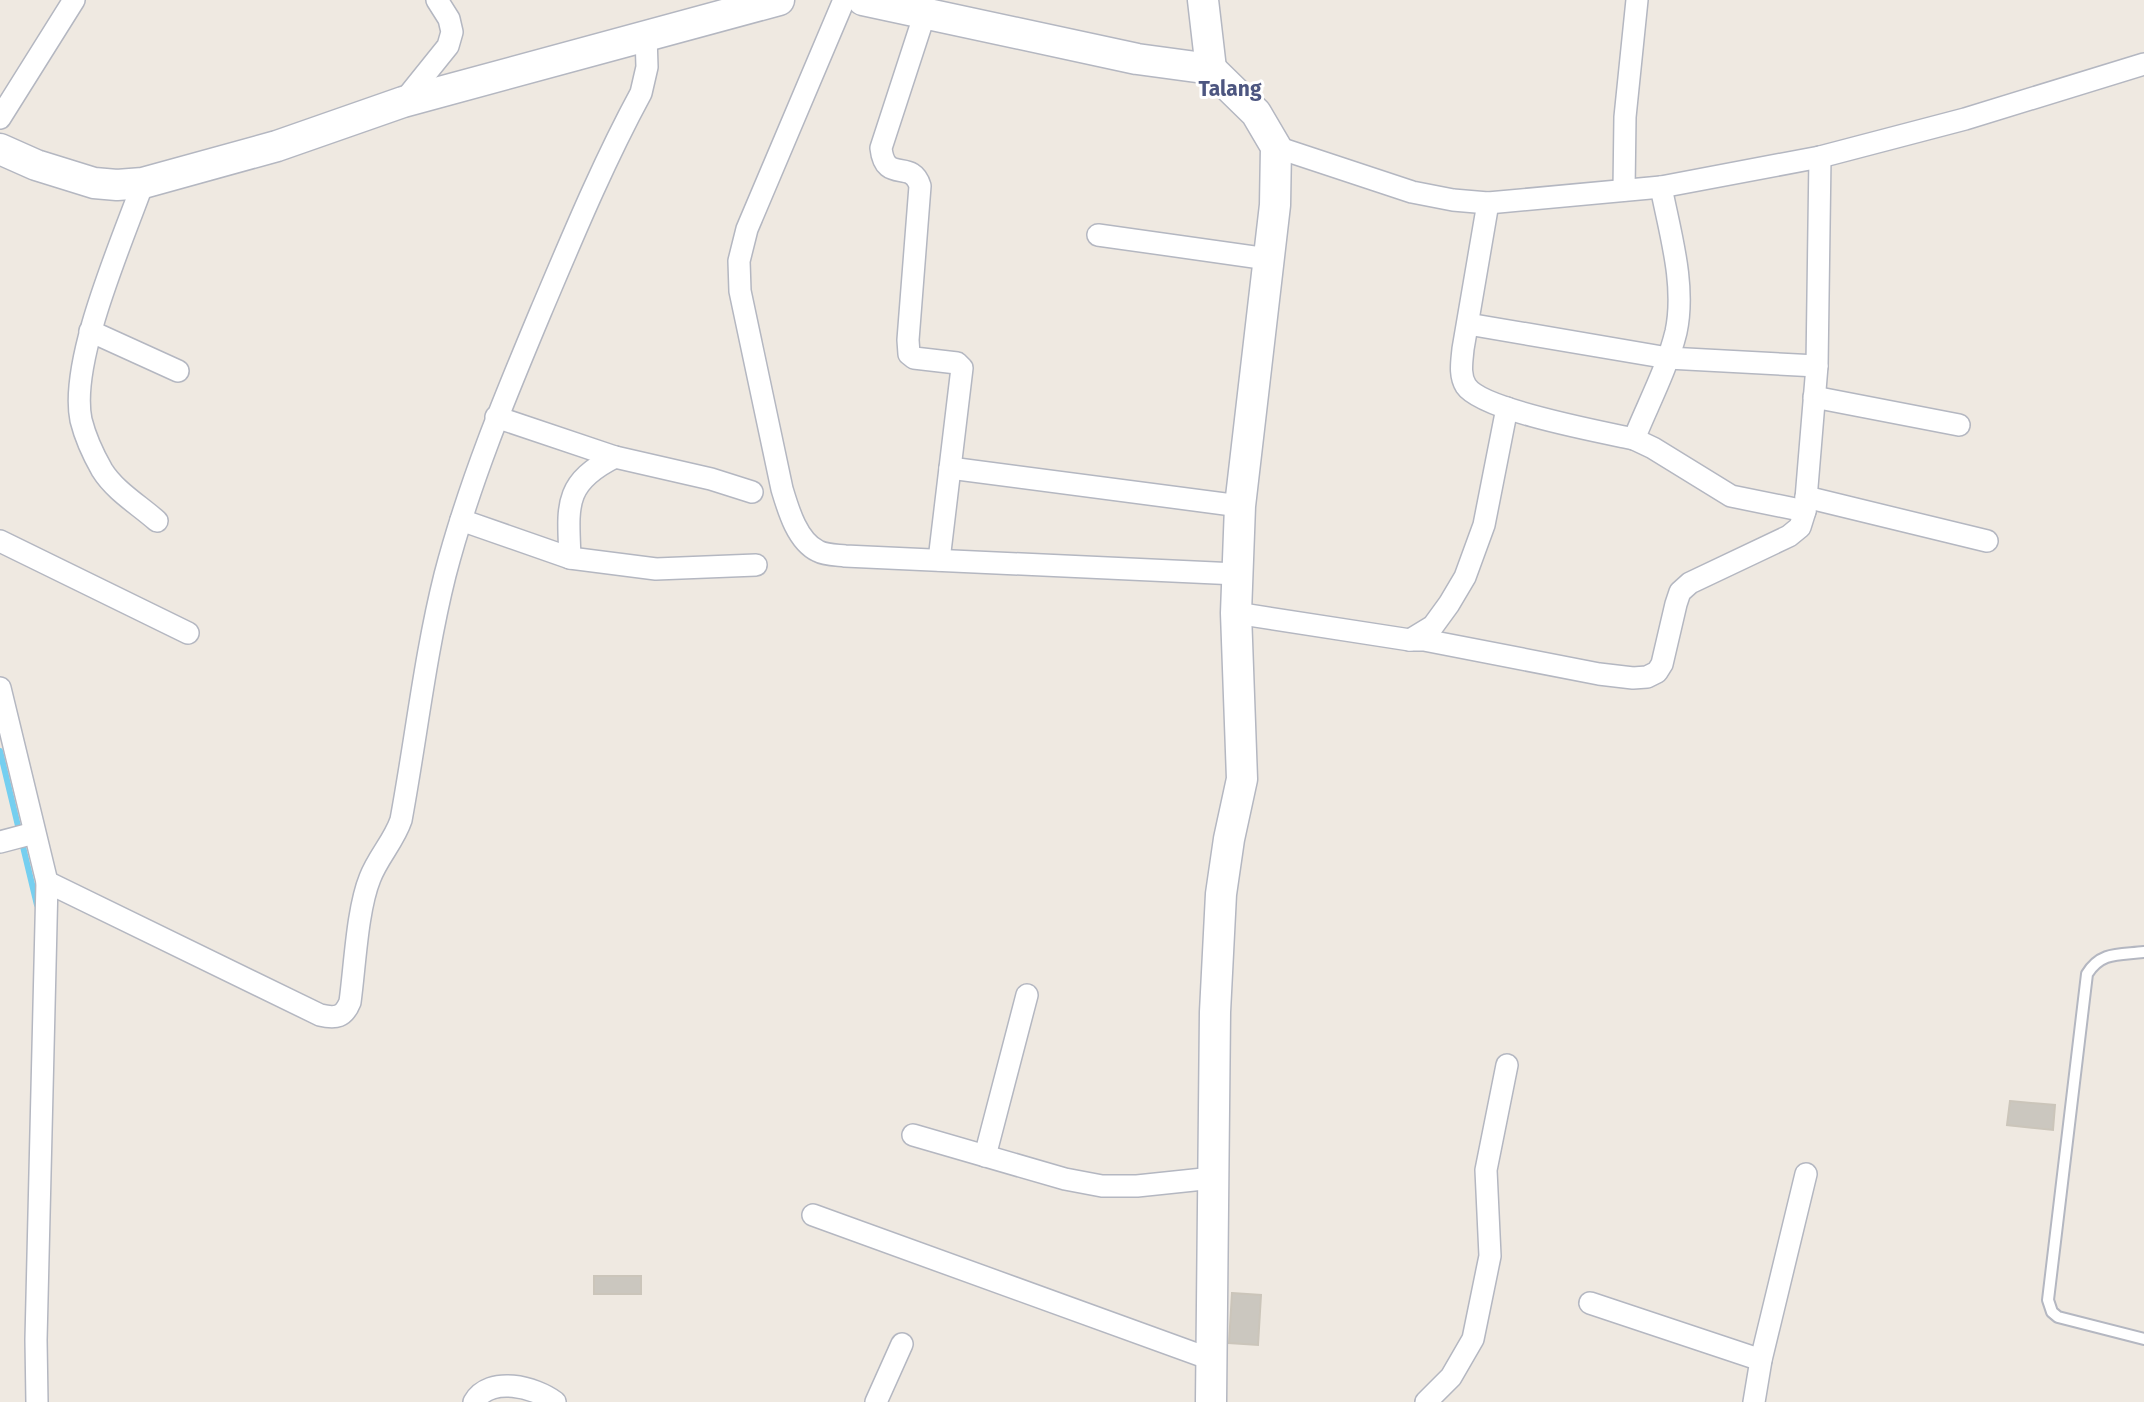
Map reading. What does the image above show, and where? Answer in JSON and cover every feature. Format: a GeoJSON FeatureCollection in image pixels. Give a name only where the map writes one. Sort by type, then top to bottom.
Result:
{"type":"FeatureCollection","features":[{"type":"Feature","properties":{"kind":"street"},"geometry":{"type":"LineString","coordinates":[[0,118],[74,0]]}},
{"type":"Feature","properties":{"kind":"street"},"geometry":{"type":"LineString","coordinates":[[403,102],[448,46],[452,32],[449,19],[437,0]]}},
{"type":"Feature","properties":{"kind":"street"},"geometry":{"type":"LineString","coordinates":[[0,149],[94,183],[143,183],[277,146],[403,102],[779,0]]}},
{"type":"Feature","properties":{"kind":"street"},"geometry":{"type":"LineString","coordinates":[[844,0],[747,229],[739,261],[740,291],[782,489],[790,514],[805,541],[818,552],[845,556],[1237,574]]}},
{"type":"Feature","properties":{"kind":"street"},"geometry":{"type":"LineString","coordinates":[[863,0],[1137,59],[1210,69],[1256,113],[1276,147],[1275,205],[1240,506],[1236,613],[1242,779],[1221,894],[1215,1012],[1211,1402]]}},
{"type":"Feature","properties":{"kind":"street"},"geometry":{"type":"LineString","coordinates":[[1203,0],[1210,69]]}},
{"type":"Feature","properties":{"kind":"street"},"geometry":{"type":"LineString","coordinates":[[1624,190],[1625,117],[1637,0]]}},
{"type":"Feature","properties":{"kind":"street"},"geometry":{"type":"LineString","coordinates":[[925,13],[881,148],[883,162],[888,168],[917,176],[920,186],[909,354],[914,358],[957,363],[962,368],[939,560]]}},
{"type":"Feature","properties":{"kind":"street"},"geometry":{"type":"LineString","coordinates":[[47,882],[320,1015],[340,1017],[346,1011],[350,1002],[365,893],[377,864],[397,833],[401,820],[444,578],[461,520],[496,417],[559,268],[641,93],[647,67],[646,35]]}},
{"type":"Feature","properties":{"kind":"street"},"geometry":{"type":"LineString","coordinates":[[1276,147],[1412,192],[1452,200],[1488,203],[1661,187],[1820,157],[1965,119],[2144,65]]}},
{"type":"Feature","properties":{"kind":"street"},"geometry":{"type":"LineString","coordinates":[[1236,613],[1424,640],[1599,674],[1633,678],[1647,677],[1657,672],[1662,664],[1680,592],[1690,583],[1789,536],[1800,527],[1805,504],[1817,366],[1820,157]]}},
{"type":"Feature","properties":{"kind":"street"},"geometry":{"type":"LineString","coordinates":[[143,183],[90,331],[80,384],[81,420],[103,470],[115,486],[157,521]]}},
{"type":"Feature","properties":{"kind":"street"},"geometry":{"type":"LineString","coordinates":[[1634,439],[1668,358],[1676,331],[1679,301],[1677,271],[1661,187]]}},
{"type":"Feature","properties":{"kind":"street"},"geometry":{"type":"LineString","coordinates":[[1488,203],[1461,371],[1465,385],[1475,395],[1507,408],[1634,439],[1731,496],[1805,504],[1987,541]]}},
{"type":"Feature","properties":{"kind":"street"},"geometry":{"type":"LineString","coordinates":[[1098,235],[1268,259]]}},
{"type":"Feature","properties":{"kind":"street"},"geometry":{"type":"LineString","coordinates":[[1468,324],[1668,358],[1817,366]]}},
{"type":"Feature","properties":{"kind":"street"},"geometry":{"type":"LineString","coordinates":[[90,331],[178,372]]}},
{"type":"Feature","properties":{"kind":"street"},"geometry":{"type":"LineString","coordinates":[[1814,397],[1959,425]]}},
{"type":"Feature","properties":{"kind":"street"},"geometry":{"type":"LineString","coordinates":[[1410,640],[1433,626],[1465,577],[1484,525],[1507,408]]}},
{"type":"Feature","properties":{"kind":"street"},"geometry":{"type":"LineString","coordinates":[[496,417],[615,457],[711,479],[752,492]]}},
{"type":"Feature","properties":{"kind":"street"},"geometry":{"type":"LineString","coordinates":[[570,558],[570,502],[576,487],[596,467],[615,457]]}},
{"type":"Feature","properties":{"kind":"street"},"geometry":{"type":"LineString","coordinates":[[950,468],[1240,506]]}},
{"type":"Feature","properties":{"kind":"street"},"geometry":{"type":"LineString","coordinates":[[461,520],[570,558],[656,569],[756,565]]}},
{"type":"Feature","properties":{"kind":"street"},"geometry":{"type":"LineString","coordinates":[[0,541],[188,633]]}},
{"type":"Feature","properties":{"kind":"street"},"geometry":{"type":"LineString","coordinates":[[0,688],[32,834],[47,882],[36,1340],[37,1402]]}},
{"type":"Feature","properties":{"kind":"street"},"geometry":{"type":"LineString","coordinates":[[4,841],[32,834]]}},
{"type":"Feature","properties":{"kind":"street"},"geometry":{"type":"LineString","coordinates":[[985,1156],[1027,995]]}},
{"type":"Feature","properties":{"kind":"street"},"geometry":{"type":"LineString","coordinates":[[1426,1402],[1451,1377],[1473,1339],[1490,1256],[1486,1170],[1507,1066]]}},
{"type":"Feature","properties":{"kind":"street"},"geometry":{"type":"LineString","coordinates":[[914,1135],[1065,1180],[1102,1186],[1137,1186],[1213,1178]]}},
{"type":"Feature","properties":{"kind":"street"},"geometry":{"type":"LineString","coordinates":[[1754,1402],[1761,1360],[1806,1174]]}},
{"type":"Feature","properties":{"kind":"street"},"geometry":{"type":"LineString","coordinates":[[813,1215],[1213,1360]]}},
{"type":"Feature","properties":{"kind":"street"},"geometry":{"type":"LineString","coordinates":[[1590,1303],[1761,1360]]}},
{"type":"Feature","properties":{"kind":"street"},"geometry":{"type":"LineString","coordinates":[[876,1402],[902,1344]]}},
{"type":"Feature","properties":{"kind":"street"},"geometry":{"type":"LineString","coordinates":[[474,1402],[490,1390],[503,1387],[522,1387],[542,1393],[555,1402]]}},
{"type":"Feature","properties":{"kind":"lane"},"geometry":{"type":"LineString","coordinates":[[2144,952],[2103,957],[2095,961],[2087,974],[2048,1300],[2052,1312],[2058,1317],[2144,1339]]}},
{"type":"Feature","properties":{"kind":"building"},"geometry":{"type":"Polygon","coordinates":[[[2010,1101],[2055,1105],[2053,1130],[2007,1125],[2010,1101]]]}},
{"type":"Feature","properties":{"kind":"building"},"geometry":{"type":"Polygon","coordinates":[[[594,1276],[641,1276],[641,1294],[594,1294],[594,1276]]]}},
{"type":"Feature","properties":{"kind":"building"},"geometry":{"type":"Polygon","coordinates":[[[1232,1293],[1261,1295],[1258,1345],[1229,1343],[1232,1293]]]}},
{"type":"Feature","properties":{"kind":"waterway"},"geometry":{"type":"LineString","coordinates":[[0,751],[37,905]]}},
{"type":"Feature","properties":{"kind":"district","name":"Talang"},"geometry":{"type":"Point","coordinates":[1230,89]}}]}
